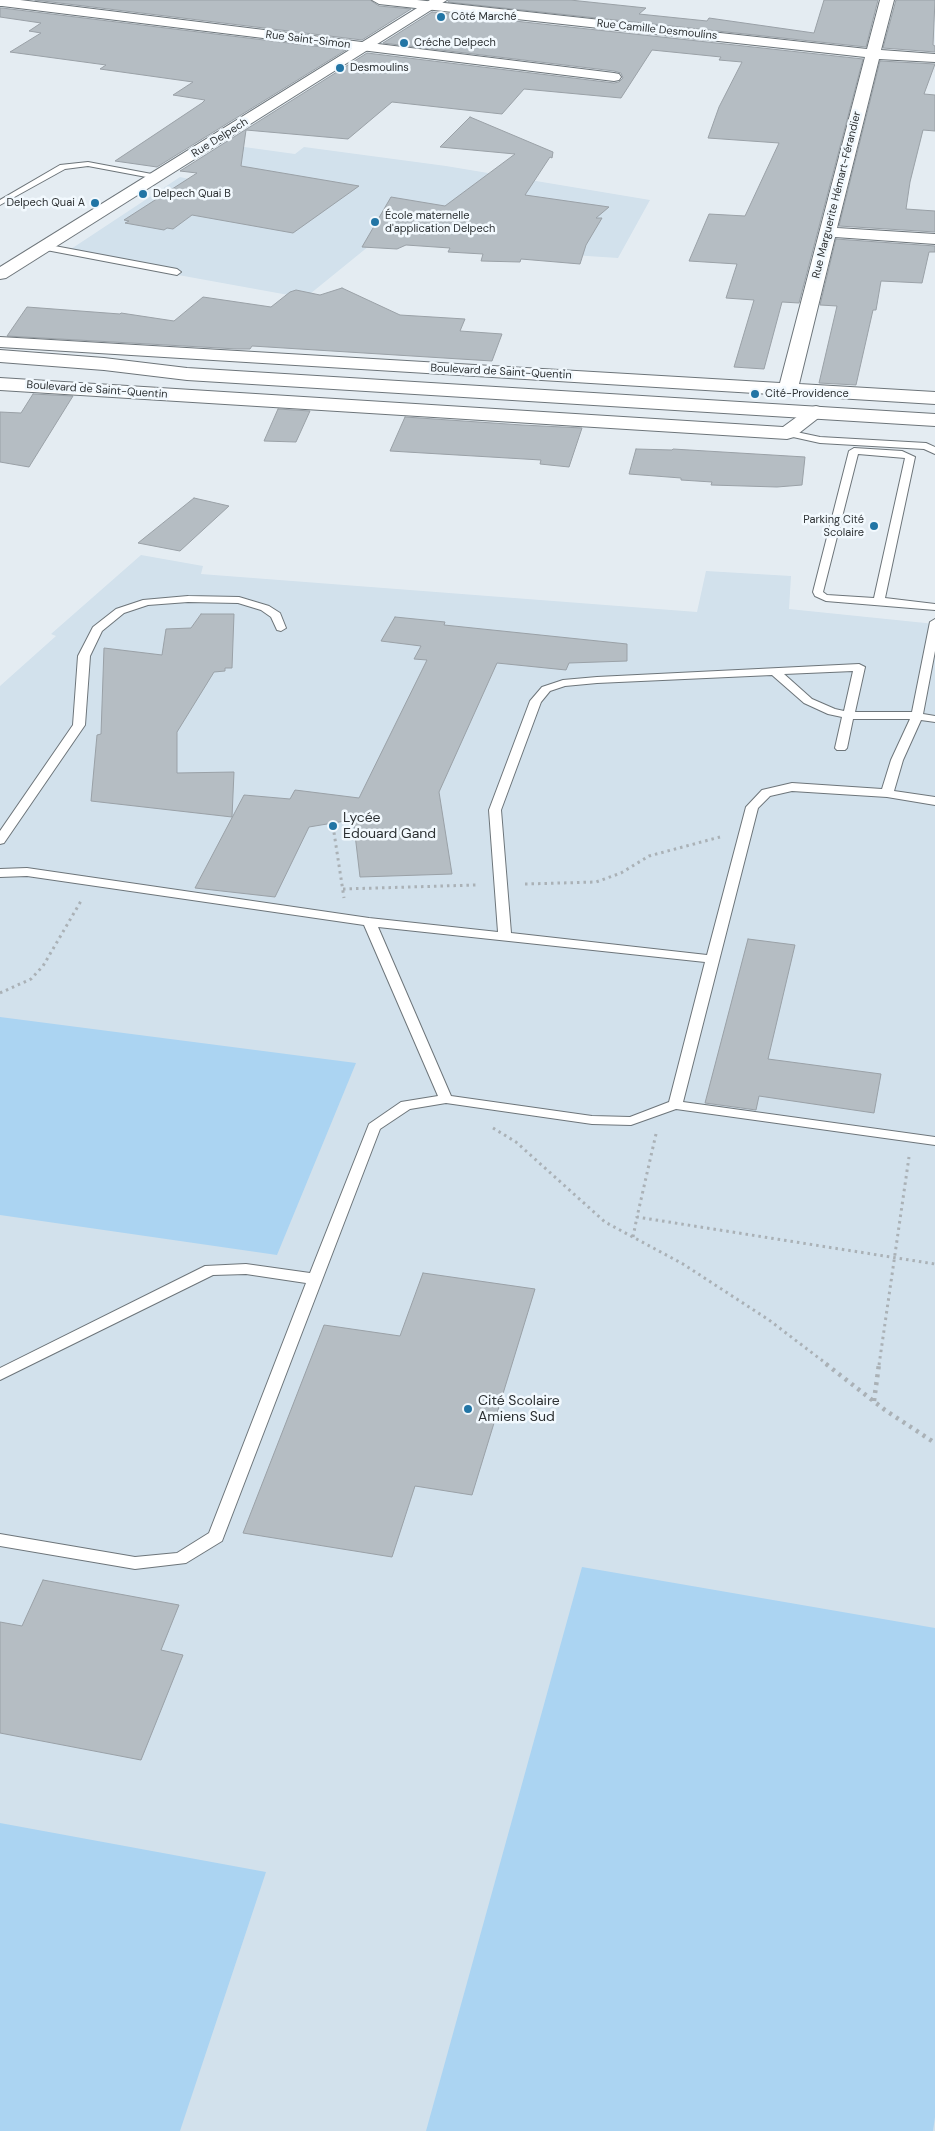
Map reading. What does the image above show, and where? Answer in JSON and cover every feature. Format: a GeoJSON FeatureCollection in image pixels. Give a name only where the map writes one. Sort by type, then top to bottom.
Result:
{"type":"FeatureCollection","features":[{"type":"Feature","properties":{"kind":"street","name":"Rue Camille Desmoulins"},"geometry":{"type":"LineString","coordinates":[[379,0],[435,3],[873,54],[935,58]]}},
{"type":"Feature","properties":{"kind":"street","name":"Rue Marguerite Hémart-Férandier"},"geometry":{"type":"LineString","coordinates":[[788,389],[887,0]]}},
{"type":"Feature","properties":{"kind":"street","name":"Rue Saint-Simon"},"geometry":{"type":"LineString","coordinates":[[2,2],[614,77]]}},
{"type":"Feature","properties":{"kind":"street","name":"Rue Delpech"},"geometry":{"type":"LineString","coordinates":[[0,274],[435,3]]}},
{"type":"Feature","properties":{"kind":"street"},"geometry":{"type":"LineString","coordinates":[[828,232],[935,239]]}},
{"type":"Feature","properties":{"kind":"street","name":"Boulevard de Saint-Quentin"},"geometry":{"type":"LineString","coordinates":[[0,342],[935,398]]}},
{"type":"Feature","properties":{"kind":"street","name":"Boulevard de Saint-Quentin"},"geometry":{"type":"LineString","coordinates":[[67,346],[118,358],[151,370]]}},
{"type":"Feature","properties":{"kind":"street","name":"Boulevard de Saint-Quentin"},"geometry":{"type":"LineString","coordinates":[[0,356],[187,374],[935,420]]}},
{"type":"Feature","properties":{"kind":"street","name":"Boulevard de Saint-Quentin"},"geometry":{"type":"LineString","coordinates":[[0,365],[132,374],[187,374]]}},
{"type":"Feature","properties":{"kind":"street","name":"Boulevard de Saint-Quentin"},"geometry":{"type":"LineString","coordinates":[[0,384],[787,433]]}},
{"type":"Feature","properties":{"kind":"street"},"geometry":{"type":"LineString","coordinates":[[787,433],[816,412]]}},
{"type":"Feature","properties":{"kind":"lane"},"geometry":{"type":"LineString","coordinates":[[0,203],[63,167],[88,164],[157,177]]}},
{"type":"Feature","properties":{"kind":"lane"},"geometry":{"type":"LineString","coordinates":[[44,247],[177,272]]}},
{"type":"Feature","properties":{"kind":"lane"},"geometry":{"type":"LineString","coordinates":[[787,433],[820,440],[926,446],[935,451]]}},
{"type":"Feature","properties":{"kind":"lane"},"geometry":{"type":"LineString","coordinates":[[879,601],[910,457],[902,454],[854,451],[818,592],[820,596],[935,607]]}},
{"type":"Feature","properties":{"kind":"lane"},"geometry":{"type":"LineString","coordinates":[[0,840],[79,725],[84,656],[97,629],[120,611],[147,602],[188,599],[238,600],[265,608],[276,615],[281,628]]}},
{"type":"Feature","properties":{"kind":"lane"},"geometry":{"type":"LineString","coordinates":[[887,793],[897,760],[917,716],[935,622]]}},
{"type":"Feature","properties":{"kind":"lane"},"geometry":{"type":"LineString","coordinates":[[505,936],[495,810],[536,702],[546,689],[563,683],[580,681],[859,667],[841,748]]}},
{"type":"Feature","properties":{"kind":"lane"},"geometry":{"type":"LineString","coordinates":[[774,671],[808,701],[832,712],[848,715],[917,716],[935,719]]}},
{"type":"Feature","properties":{"kind":"lane"},"geometry":{"type":"LineString","coordinates":[[668,1108],[712,959],[752,807],[766,793],[792,787],[887,793],[935,801]]}},
{"type":"Feature","properties":{"kind":"lane"},"geometry":{"type":"LineString","coordinates":[[0,873],[27,872],[369,922],[712,959]]}},
{"type":"Feature","properties":{"kind":"lane"},"geometry":{"type":"LineString","coordinates":[[369,922],[446,1099]]}},
{"type":"Feature","properties":{"kind":"lane"},"geometry":{"type":"LineString","coordinates":[[0,1540],[135,1564],[180,1559],[216,1537],[374,1126],[406,1105],[446,1099],[592,1120],[631,1121],[668,1108],[935,1141]]}},
{"type":"Feature","properties":{"kind":"lane"},"geometry":{"type":"LineString","coordinates":[[0,1375],[210,1270],[246,1269],[315,1279]]}},
{"type":"Feature","properties":{"kind":"path"},"geometry":{"type":"LineString","coordinates":[[343,889],[596,882],[621,873],[649,856],[709,841],[748,824]]}},
{"type":"Feature","properties":{"kind":"path"},"geometry":{"type":"LineString","coordinates":[[333,826],[347,918]]}},
{"type":"Feature","properties":{"kind":"path"},"geometry":{"type":"LineString","coordinates":[[0,993],[31,979],[43,966],[92,882]]}},
{"type":"Feature","properties":{"kind":"path"},"geometry":{"type":"LineString","coordinates":[[633,1237],[668,1108]]}},
{"type":"Feature","properties":{"kind":"path"},"geometry":{"type":"LineString","coordinates":[[485,1123],[516,1142],[605,1222],[683,1264],[769,1320],[874,1402],[935,1444]]}},
{"type":"Feature","properties":{"kind":"path"},"geometry":{"type":"LineString","coordinates":[[874,1402],[912,1138]]}},
{"type":"Feature","properties":{"kind":"path"},"geometry":{"type":"LineString","coordinates":[[637,1217],[935,1264]]}},
{"type":"Feature","properties":{"kind":"shaded area","name":"École maternelle d'application Delpech"},"geometry":{"type":"Polygon","coordinates":[[[237,146],[295,154],[304,147],[446,166],[650,200],[618,258],[405,244],[369,246],[305,298],[79,257],[87,252],[71,249],[180,177],[189,179],[237,146]]]}},
{"type":"Feature","properties":{"kind":"shaded area","name":"Cité Scolaire Amiens Sud"},"geometry":{"type":"Polygon","coordinates":[[[141,555],[203,566],[201,574],[697,612],[706,571],[791,576],[789,609],[935,624],[935,2131],[0,2131],[0,686],[56,636],[51,634],[141,555]]]}},
{"type":"Feature","properties":{"kind":"shaded area"},"geometry":{"type":"Polygon","coordinates":[[[0,1017],[356,1063],[277,1255],[0,1215],[0,1017]]]}},
{"type":"Feature","properties":{"kind":"shaded area"},"geometry":{"type":"Polygon","coordinates":[[[582,1567],[935,1628],[935,2117],[933,2131],[426,2131],[582,1567]]]}},
{"type":"Feature","properties":{"kind":"shaded area"},"geometry":{"type":"Polygon","coordinates":[[[0,1823],[266,1872],[180,2131],[0,2131],[0,1823]]]}},
{"type":"Feature","properties":{"kind":"building"},"geometry":{"type":"Polygon","coordinates":[[[35,0],[370,0],[379,6],[411,9],[362,40],[35,0]]]}},
{"type":"Feature","properties":{"kind":"building"},"geometry":{"type":"Polygon","coordinates":[[[449,0],[570,0],[646,8],[639,14],[707,21],[709,18],[814,33],[824,0],[878,0],[866,47],[448,2],[449,0]]]}},
{"type":"Feature","properties":{"kind":"building"},"geometry":{"type":"Polygon","coordinates":[[[896,0],[935,0],[933,45],[935,46],[935,52],[883,48],[896,0]]]}},
{"type":"Feature","properties":{"kind":"building"},"geometry":{"type":"Polygon","coordinates":[[[0,8],[346,50],[157,167],[115,161],[205,100],[173,95],[193,82],[100,69],[106,65],[10,52],[41,33],[29,31],[41,23],[0,17],[0,8]]]}},
{"type":"Feature","properties":{"kind":"building"},"geometry":{"type":"Polygon","coordinates":[[[432,12],[863,59],[799,303],[782,302],[764,369],[734,367],[754,300],[726,298],[737,264],[689,261],[709,214],[745,216],[779,143],[708,138],[719,107],[742,62],[719,60],[721,57],[652,50],[621,98],[524,89],[502,114],[392,102],[348,139],[246,130],[241,166],[359,186],[293,233],[192,215],[173,229],[167,228],[164,230],[125,223],[129,221],[124,220],[197,173],[180,171],[367,53],[614,83],[619,82],[623,78],[621,73],[614,71],[383,43],[432,12]]]}},
{"type":"Feature","properties":{"kind":"building"},"geometry":{"type":"Polygon","coordinates":[[[880,61],[935,64],[924,94],[935,95],[935,131],[923,130],[910,182],[906,209],[935,211],[935,232],[839,226],[880,61]]]}},
{"type":"Feature","properties":{"kind":"building"},"geometry":{"type":"Polygon","coordinates":[[[470,117],[553,152],[552,158],[550,157],[525,195],[609,207],[596,218],[602,218],[586,245],[580,264],[521,259],[520,262],[481,261],[483,254],[448,252],[450,248],[406,245],[397,249],[362,247],[391,197],[445,206],[515,154],[440,147],[470,117]]]}},
{"type":"Feature","properties":{"kind":"building"},"geometry":{"type":"Polygon","coordinates":[[[836,239],[935,246],[935,252],[929,252],[922,283],[881,281],[876,310],[873,310],[856,385],[819,383],[837,306],[820,305],[836,239]]]}},
{"type":"Feature","properties":{"kind":"building"},"geometry":{"type":"Polygon","coordinates":[[[342,288],[400,315],[465,319],[460,331],[502,334],[492,361],[252,346],[250,349],[237,349],[7,336],[27,307],[121,313],[174,321],[203,297],[271,307],[290,292],[296,290],[320,295],[342,288]]]}},
{"type":"Feature","properties":{"kind":"building"},"geometry":{"type":"Polygon","coordinates":[[[33,394],[73,396],[29,467],[0,462],[0,412],[21,413],[33,394]]]}},
{"type":"Feature","properties":{"kind":"building"},"geometry":{"type":"Polygon","coordinates":[[[278,409],[310,411],[296,442],[264,441],[278,409]]]}},
{"type":"Feature","properties":{"kind":"building"},"geometry":{"type":"Polygon","coordinates":[[[405,417],[582,428],[569,467],[540,464],[541,460],[390,451],[405,417]]]}},
{"type":"Feature","properties":{"kind":"building"},"geometry":{"type":"Polygon","coordinates":[[[636,449],[673,449],[805,457],[802,485],[777,487],[711,485],[712,482],[629,474],[636,449]]]}},
{"type":"Feature","properties":{"kind":"building"},"geometry":{"type":"Polygon","coordinates":[[[194,498],[229,506],[180,551],[138,543],[194,498]]]}},
{"type":"Feature","properties":{"kind":"building"},"geometry":{"type":"Polygon","coordinates":[[[201,614],[234,614],[232,668],[225,668],[225,671],[214,672],[177,732],[177,773],[234,772],[232,817],[91,801],[97,735],[101,734],[104,648],[162,655],[166,629],[191,628],[201,614]]]}},
{"type":"Feature","properties":{"kind":"building"},"geometry":{"type":"Polygon","coordinates":[[[395,617],[445,622],[444,625],[627,644],[627,661],[569,663],[566,670],[497,663],[439,792],[452,874],[360,877],[354,826],[352,826],[351,820],[309,827],[275,897],[195,888],[244,795],[290,799],[295,790],[359,798],[427,660],[414,659],[421,646],[381,641],[395,617]]]}},
{"type":"Feature","properties":{"kind":"building"},"geometry":{"type":"Polygon","coordinates":[[[748,939],[795,945],[768,1059],[881,1074],[874,1113],[759,1096],[756,1110],[705,1103],[748,939]]]}},
{"type":"Feature","properties":{"kind":"building"},"geometry":{"type":"Polygon","coordinates":[[[423,1273],[535,1289],[472,1495],[415,1486],[392,1557],[243,1533],[324,1325],[400,1336],[423,1273]]]}},
{"type":"Feature","properties":{"kind":"building"},"geometry":{"type":"Polygon","coordinates":[[[43,1580],[179,1605],[161,1650],[183,1655],[141,1760],[0,1733],[0,1622],[22,1626],[43,1580]]]}},
{"type":"Feature","properties":{"kind":"place","name":"Côté Marché"},"geometry":{"type":"Point","coordinates":[441,17]}},
{"type":"Feature","properties":{"kind":"place","name":"Créche Delpech"},"geometry":{"type":"Point","coordinates":[404,43]}},
{"type":"Feature","properties":{"kind":"place","name":"Desmoulins"},"geometry":{"type":"Point","coordinates":[340,68]}},
{"type":"Feature","properties":{"kind":"place","name":"Delpech Quai B"},"geometry":{"type":"Point","coordinates":[143,194]}},
{"type":"Feature","properties":{"kind":"place","name":"Delpech Quai A"},"geometry":{"type":"Point","coordinates":[95,203]}},
{"type":"Feature","properties":{"kind":"place","name":"École maternelle d'application Delpech"},"geometry":{"type":"Point","coordinates":[375,222]}},
{"type":"Feature","properties":{"kind":"place","name":"Cité-Providence"},"geometry":{"type":"Point","coordinates":[755,394]}},
{"type":"Feature","properties":{"kind":"place","name":"Parking Cité Scolaire"},"geometry":{"type":"Point","coordinates":[874,526]}},
{"type":"Feature","properties":{"kind":"place","name":"Lycée Edouard Gand"},"geometry":{"type":"Point","coordinates":[333,826]}},
{"type":"Feature","properties":{"kind":"place","name":"Cité Scolaire Amiens Sud"},"geometry":{"type":"Point","coordinates":[468,1409]}}]}
